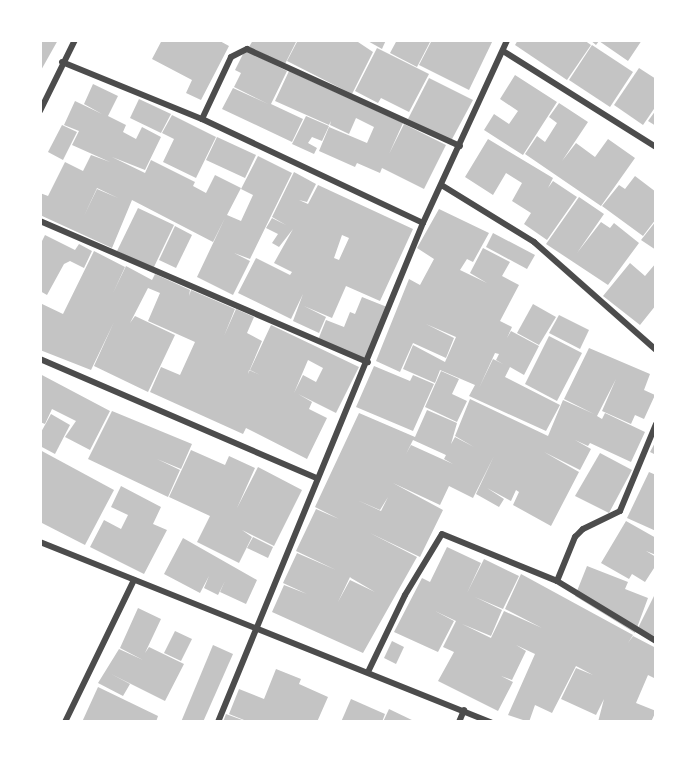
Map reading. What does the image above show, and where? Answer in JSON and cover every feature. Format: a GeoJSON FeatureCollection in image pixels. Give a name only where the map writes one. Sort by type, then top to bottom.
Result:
{"type":"FeatureCollection","features":[{"type":"Feature","properties":{"kind":"street"},"geometry":{"type":"LineString","coordinates":[[40,111],[62,62],[75,40]]}},
{"type":"Feature","properties":{"kind":"street"},"geometry":{"type":"LineString","coordinates":[[218,722],[316,478],[368,362],[423,223],[443,186],[507,40]]}},
{"type":"Feature","properties":{"kind":"street"},"geometry":{"type":"LineString","coordinates":[[202,119],[231,57],[246,49],[460,146]]}},
{"type":"Feature","properties":{"kind":"street"},"geometry":{"type":"LineString","coordinates":[[503,51],[656,147]]}},
{"type":"Feature","properties":{"kind":"street"},"geometry":{"type":"LineString","coordinates":[[62,62],[202,119],[423,223]]}},
{"type":"Feature","properties":{"kind":"street"},"geometry":{"type":"LineString","coordinates":[[443,186],[534,242],[656,350]]}},
{"type":"Feature","properties":{"kind":"street"},"geometry":{"type":"LineString","coordinates":[[40,222],[368,362]]}},
{"type":"Feature","properties":{"kind":"street"},"geometry":{"type":"LineString","coordinates":[[40,359],[316,478]]}},
{"type":"Feature","properties":{"kind":"street"},"geometry":{"type":"LineString","coordinates":[[557,581],[575,537],[583,529],[620,511],[656,423]]}},
{"type":"Feature","properties":{"kind":"street"},"geometry":{"type":"LineString","coordinates":[[368,672],[438,535],[457,538],[557,581],[656,640]]}},
{"type":"Feature","properties":{"kind":"street"},"geometry":{"type":"LineString","coordinates":[[40,542],[491,722]]}},
{"type":"Feature","properties":{"kind":"street"},"geometry":{"type":"LineString","coordinates":[[65,722],[134,580]]}},
{"type":"Feature","properties":{"kind":"street"},"geometry":{"type":"LineString","coordinates":[[459,722],[464,710]]}},
{"type":"Feature","properties":{"kind":"building"},"geometry":{"type":"Polygon","coordinates":[[[40,40],[58,40],[40,72],[40,40]]]}},
{"type":"Feature","properties":{"kind":"building"},"geometry":{"type":"Polygon","coordinates":[[[162,40],[218,40],[229,46],[201,100],[186,93],[192,80],[152,59],[162,40]]]}},
{"type":"Feature","properties":{"kind":"building"},"geometry":{"type":"Polygon","coordinates":[[[253,40],[297,40],[285,64],[249,47],[253,40]]]}},
{"type":"Feature","properties":{"kind":"building"},"geometry":{"type":"Polygon","coordinates":[[[298,40],[355,40],[373,52],[352,94],[287,61],[298,40]]]}},
{"type":"Feature","properties":{"kind":"building"},"geometry":{"type":"Polygon","coordinates":[[[366,40],[386,40],[382,49],[366,40]]]}},
{"type":"Feature","properties":{"kind":"building"},"geometry":{"type":"Polygon","coordinates":[[[397,40],[431,40],[417,67],[390,53],[397,40]]]}},
{"type":"Feature","properties":{"kind":"building"},"geometry":{"type":"Polygon","coordinates":[[[432,40],[493,40],[469,90],[419,65],[432,40]]]}},
{"type":"Feature","properties":{"kind":"building"},"geometry":{"type":"Polygon","coordinates":[[[518,40],[584,40],[591,45],[567,80],[515,45],[518,40]]]}},
{"type":"Feature","properties":{"kind":"building"},"geometry":{"type":"Polygon","coordinates":[[[590,40],[642,40],[628,61],[599,41],[596,45],[590,40]]]}},
{"type":"Feature","properties":{"kind":"building"},"geometry":{"type":"Polygon","coordinates":[[[592,45],[633,72],[610,107],[569,80],[592,45]]]}},
{"type":"Feature","properties":{"kind":"building"},"geometry":{"type":"Polygon","coordinates":[[[377,48],[429,74],[409,112],[381,98],[378,103],[355,91],[377,48]]]}},
{"type":"Feature","properties":{"kind":"building"},"geometry":{"type":"Polygon","coordinates":[[[245,50],[287,71],[271,104],[303,119],[292,142],[222,109],[233,88],[268,104],[234,87],[241,73],[235,70],[245,50]]]}},
{"type":"Feature","properties":{"kind":"building"},"geometry":{"type":"Polygon","coordinates":[[[639,68],[656,79],[656,106],[643,125],[614,105],[639,68]]]}},
{"type":"Feature","properties":{"kind":"building"},"geometry":{"type":"Polygon","coordinates":[[[289,71],[403,123],[389,154],[404,124],[446,145],[424,189],[382,168],[380,173],[357,163],[355,167],[319,151],[329,127],[367,143],[374,127],[356,118],[349,134],[330,125],[331,121],[329,125],[275,101],[289,71]]]}},
{"type":"Feature","properties":{"kind":"building"},"geometry":{"type":"Polygon","coordinates":[[[515,75],[557,102],[523,155],[484,130],[494,114],[509,124],[518,111],[500,99],[515,75]]]}},
{"type":"Feature","properties":{"kind":"building"},"geometry":{"type":"Polygon","coordinates":[[[429,78],[473,100],[451,141],[408,119],[429,78]]]}},
{"type":"Feature","properties":{"kind":"building"},"geometry":{"type":"Polygon","coordinates":[[[93,84],[118,96],[108,116],[126,125],[123,132],[136,139],[142,127],[161,137],[145,170],[112,157],[145,173],[151,160],[195,182],[193,186],[206,193],[215,175],[241,188],[227,215],[241,221],[253,195],[241,189],[258,156],[292,173],[250,259],[234,253],[250,261],[233,295],[197,277],[225,218],[213,242],[132,200],[112,248],[40,215],[40,193],[48,196],[65,162],[83,171],[91,155],[110,162],[72,145],[79,131],[64,125],[75,101],[102,114],[84,104],[93,84]]]}},
{"type":"Feature","properties":{"kind":"building"},"geometry":{"type":"Polygon","coordinates":[[[139,99],[171,114],[161,133],[130,118],[139,99]]]}},
{"type":"Feature","properties":{"kind":"building"},"geometry":{"type":"Polygon","coordinates":[[[559,103],[588,122],[562,161],[576,143],[595,157],[608,139],[635,158],[601,206],[525,154],[537,136],[545,142],[557,123],[549,117],[559,103]]]}},
{"type":"Feature","properties":{"kind":"building"},"geometry":{"type":"Polygon","coordinates":[[[656,110],[656,126],[648,121],[656,110]]]}},
{"type":"Feature","properties":{"kind":"building"},"geometry":{"type":"Polygon","coordinates":[[[172,115],[216,137],[196,178],[163,162],[174,139],[162,133],[172,115]]]}},
{"type":"Feature","properties":{"kind":"building"},"geometry":{"type":"Polygon","coordinates":[[[306,116],[329,126],[322,141],[312,137],[308,143],[317,148],[314,154],[292,144],[306,116]]]}},
{"type":"Feature","properties":{"kind":"building"},"geometry":{"type":"Polygon","coordinates":[[[62,125],[77,132],[63,160],[48,152],[62,125]]]}},
{"type":"Feature","properties":{"kind":"building"},"geometry":{"type":"Polygon","coordinates":[[[217,137],[256,155],[245,178],[206,160],[217,137]]]}},
{"type":"Feature","properties":{"kind":"building"},"geometry":{"type":"Polygon","coordinates":[[[488,139],[553,178],[548,188],[553,181],[577,197],[547,240],[524,224],[531,213],[512,201],[522,183],[506,173],[493,195],[465,177],[488,139]]]}},
{"type":"Feature","properties":{"kind":"building"},"geometry":{"type":"Polygon","coordinates":[[[294,172],[316,184],[307,202],[299,200],[308,204],[318,185],[413,229],[380,301],[346,286],[332,318],[304,306],[326,317],[319,333],[293,321],[303,294],[291,319],[238,293],[256,258],[290,275],[292,272],[274,263],[293,229],[279,247],[272,243],[278,234],[266,228],[272,218],[286,225],[272,217],[294,172]],[[342,235],[334,258],[339,260],[349,238],[342,235]]]}},
{"type":"Feature","properties":{"kind":"building"},"geometry":{"type":"Polygon","coordinates":[[[635,176],[656,192],[656,219],[643,236],[602,206],[619,185],[625,189],[635,176]]]}},
{"type":"Feature","properties":{"kind":"building"},"geometry":{"type":"Polygon","coordinates":[[[579,197],[604,214],[577,253],[601,222],[610,228],[614,223],[639,243],[608,285],[546,244],[579,197]]]}},
{"type":"Feature","properties":{"kind":"building"},"geometry":{"type":"Polygon","coordinates":[[[138,208],[174,225],[153,269],[117,251],[138,208]]]}},
{"type":"Feature","properties":{"kind":"building"},"geometry":{"type":"Polygon","coordinates":[[[439,209],[489,233],[473,262],[467,259],[460,270],[487,283],[470,273],[483,248],[510,262],[502,276],[519,285],[500,321],[512,327],[507,338],[511,331],[539,346],[524,375],[510,367],[505,377],[560,405],[546,431],[469,396],[475,385],[440,370],[435,383],[403,369],[413,345],[445,362],[456,337],[426,324],[454,338],[446,358],[413,343],[400,372],[376,361],[409,279],[420,285],[434,259],[417,248],[439,209]],[[495,353],[479,388],[493,359],[503,364],[496,360],[499,354],[495,353]]]}},
{"type":"Feature","properties":{"kind":"building"},"geometry":{"type":"Polygon","coordinates":[[[656,221],[656,250],[641,240],[656,221]]]}},
{"type":"Feature","properties":{"kind":"building"},"geometry":{"type":"Polygon","coordinates":[[[175,226],[192,235],[176,268],[159,260],[175,226]]]}},
{"type":"Feature","properties":{"kind":"building"},"geometry":{"type":"Polygon","coordinates":[[[493,233],[535,255],[527,269],[486,247],[493,233]]]}},
{"type":"Feature","properties":{"kind":"building"},"geometry":{"type":"Polygon","coordinates":[[[45,235],[75,250],[79,244],[92,251],[84,268],[70,261],[64,264],[47,295],[40,291],[40,245],[45,235]]]}},
{"type":"Feature","properties":{"kind":"building"},"geometry":{"type":"Polygon","coordinates":[[[94,251],[125,267],[113,293],[126,266],[152,280],[155,274],[190,290],[189,296],[191,290],[235,309],[224,336],[236,309],[254,317],[247,333],[262,341],[250,370],[271,325],[359,367],[336,413],[298,394],[312,402],[309,409],[327,418],[307,459],[246,428],[243,434],[150,392],[161,367],[180,375],[195,342],[148,321],[160,293],[148,288],[130,323],[135,316],[175,335],[148,392],[94,366],[114,322],[91,370],[40,350],[40,303],[63,314],[94,251]],[[308,360],[294,393],[303,375],[316,382],[323,368],[308,360]]]}},
{"type":"Feature","properties":{"kind":"building"},"geometry":{"type":"Polygon","coordinates":[[[630,263],[645,276],[656,263],[656,305],[640,325],[603,296],[630,263]]]}},
{"type":"Feature","properties":{"kind":"building"},"geometry":{"type":"Polygon","coordinates":[[[362,297],[387,307],[367,359],[318,340],[326,320],[344,327],[350,312],[355,314],[362,297]]]}},
{"type":"Feature","properties":{"kind":"building"},"geometry":{"type":"Polygon","coordinates":[[[533,304],[556,317],[539,345],[517,333],[533,304]]]}},
{"type":"Feature","properties":{"kind":"building"},"geometry":{"type":"Polygon","coordinates":[[[559,315],[589,330],[580,349],[549,333],[559,315]]]}},
{"type":"Feature","properties":{"kind":"building"},"geometry":{"type":"Polygon","coordinates":[[[549,336],[582,353],[557,401],[525,384],[549,336]]]}},
{"type":"Feature","properties":{"kind":"building"},"geometry":{"type":"Polygon","coordinates":[[[589,348],[650,374],[644,390],[655,395],[644,419],[635,415],[631,424],[602,411],[616,379],[597,416],[602,419],[605,413],[645,432],[631,462],[590,443],[588,446],[575,440],[591,449],[580,470],[544,452],[579,472],[551,526],[513,505],[519,492],[516,490],[511,501],[487,488],[504,499],[499,507],[476,494],[494,456],[473,498],[449,486],[440,505],[393,483],[443,510],[420,557],[370,533],[417,557],[363,653],[272,612],[284,585],[307,594],[283,583],[297,553],[336,570],[296,551],[316,509],[339,519],[315,507],[359,413],[415,437],[427,410],[457,423],[451,444],[455,437],[474,447],[455,436],[470,399],[548,436],[563,400],[594,414],[564,399],[589,348]],[[413,440],[406,454],[411,445],[453,464],[444,459],[446,455],[413,440]],[[350,577],[338,602],[350,580],[375,592],[350,577]]]}},
{"type":"Feature","properties":{"kind":"building"},"geometry":{"type":"Polygon","coordinates":[[[374,366],[410,381],[413,375],[434,384],[413,431],[356,407],[374,366]]]}},
{"type":"Feature","properties":{"kind":"building"},"geometry":{"type":"Polygon","coordinates":[[[441,371],[459,379],[452,394],[467,401],[457,422],[425,407],[441,371]]]}},
{"type":"Feature","properties":{"kind":"building"},"geometry":{"type":"Polygon","coordinates":[[[40,374],[110,411],[90,450],[65,437],[76,421],[52,409],[45,424],[40,422],[40,374]]]}},
{"type":"Feature","properties":{"kind":"building"},"geometry":{"type":"Polygon","coordinates":[[[112,411],[192,444],[181,469],[157,459],[180,470],[168,497],[88,459],[112,411]]]}},
{"type":"Feature","properties":{"kind":"building"},"geometry":{"type":"Polygon","coordinates":[[[51,414],[70,425],[55,454],[40,446],[40,434],[51,414]]]}},
{"type":"Feature","properties":{"kind":"building"},"geometry":{"type":"Polygon","coordinates":[[[656,441],[656,455],[650,452],[656,441]]]}},
{"type":"Feature","properties":{"kind":"building"},"geometry":{"type":"Polygon","coordinates":[[[40,450],[114,490],[85,545],[40,522],[40,450]]]}},
{"type":"Feature","properties":{"kind":"building"},"geometry":{"type":"Polygon","coordinates":[[[191,450],[225,465],[229,456],[255,468],[237,508],[258,467],[302,490],[274,546],[242,530],[252,537],[239,563],[197,542],[210,516],[169,497],[191,450]]]}},
{"type":"Feature","properties":{"kind":"building"},"geometry":{"type":"Polygon","coordinates":[[[600,453],[632,470],[609,513],[575,496],[600,453]]]}},
{"type":"Feature","properties":{"kind":"building"},"geometry":{"type":"Polygon","coordinates":[[[649,472],[656,475],[656,531],[627,518],[649,472]]]}},
{"type":"Feature","properties":{"kind":"building"},"geometry":{"type":"Polygon","coordinates":[[[121,486],[161,507],[153,524],[167,530],[144,574],[90,547],[104,520],[121,529],[128,515],[111,507],[121,486]]]}},
{"type":"Feature","properties":{"kind":"building"},"geometry":{"type":"Polygon","coordinates":[[[626,521],[656,538],[656,555],[646,551],[656,557],[656,565],[645,582],[632,574],[629,579],[601,563],[626,521]]]}},
{"type":"Feature","properties":{"kind":"building"},"geometry":{"type":"Polygon","coordinates":[[[253,537],[273,547],[268,558],[247,548],[253,537]]]}},
{"type":"Feature","properties":{"kind":"building"},"geometry":{"type":"Polygon","coordinates":[[[183,538],[257,580],[246,604],[220,592],[225,581],[218,595],[204,588],[209,576],[200,593],[164,574],[183,538]]]}},
{"type":"Feature","properties":{"kind":"building"},"geometry":{"type":"Polygon","coordinates":[[[447,547],[481,563],[467,593],[484,559],[519,576],[503,609],[475,597],[502,610],[491,636],[462,624],[491,638],[504,611],[542,628],[505,609],[521,574],[633,635],[628,643],[633,636],[656,648],[656,679],[648,675],[636,703],[656,711],[651,722],[598,722],[604,699],[596,715],[561,699],[576,668],[593,675],[576,666],[552,713],[535,705],[529,722],[508,715],[535,654],[516,645],[526,651],[512,680],[501,676],[513,682],[498,711],[438,681],[454,652],[443,647],[456,621],[435,611],[454,621],[438,652],[394,632],[422,578],[430,582],[447,547]]]}},
{"type":"Feature","properties":{"kind":"building"},"geometry":{"type":"Polygon","coordinates":[[[587,566],[628,582],[625,589],[648,598],[635,633],[575,596],[587,566]]]}},
{"type":"Feature","properties":{"kind":"building"},"geometry":{"type":"Polygon","coordinates":[[[656,592],[656,637],[638,628],[656,592]]]}},
{"type":"Feature","properties":{"kind":"building"},"geometry":{"type":"Polygon","coordinates":[[[138,608],[161,619],[145,653],[149,647],[184,664],[165,701],[111,674],[130,684],[123,696],[98,683],[119,649],[143,660],[120,648],[138,608]]]}},
{"type":"Feature","properties":{"kind":"building"},"geometry":{"type":"Polygon","coordinates":[[[175,631],[192,639],[181,661],[164,653],[175,631]]]}},
{"type":"Feature","properties":{"kind":"building"},"geometry":{"type":"Polygon","coordinates":[[[392,641],[404,647],[396,664],[384,658],[392,641]]]}},
{"type":"Feature","properties":{"kind":"building"},"geometry":{"type":"Polygon","coordinates":[[[213,645],[233,654],[203,722],[181,722],[213,645]]]}},
{"type":"Feature","properties":{"kind":"building"},"geometry":{"type":"Polygon","coordinates":[[[276,669],[301,679],[299,684],[328,697],[317,722],[249,722],[229,714],[239,689],[264,699],[276,669]]]}},
{"type":"Feature","properties":{"kind":"building"},"geometry":{"type":"Polygon","coordinates":[[[98,687],[158,716],[156,722],[82,722],[98,687]]]}},
{"type":"Feature","properties":{"kind":"building"},"geometry":{"type":"Polygon","coordinates":[[[351,699],[385,714],[382,722],[341,722],[351,699]]]}},
{"type":"Feature","properties":{"kind":"building"},"geometry":{"type":"Polygon","coordinates":[[[389,709],[416,722],[383,722],[389,709]]]}},
{"type":"Feature","properties":{"kind":"building"},"geometry":{"type":"Polygon","coordinates":[[[226,714],[245,721],[245,722],[223,722],[226,714]]]}}]}
